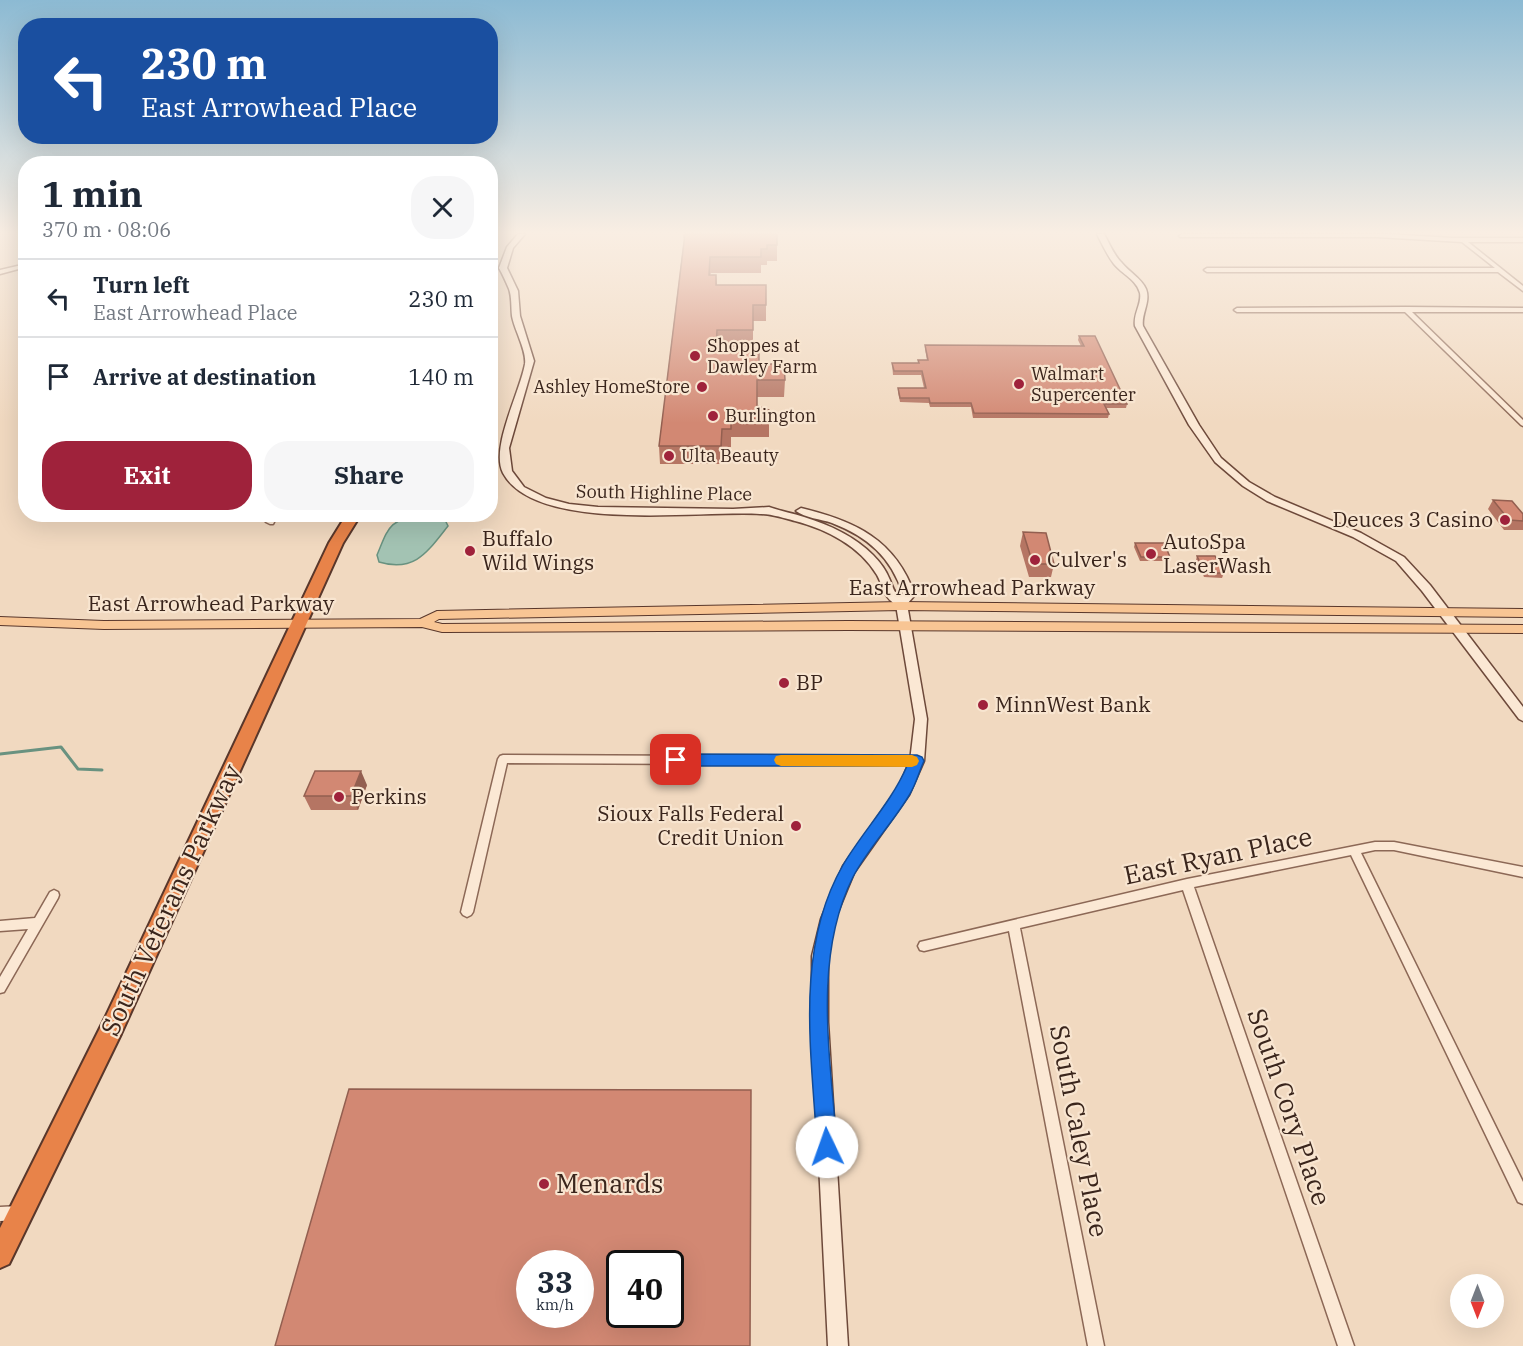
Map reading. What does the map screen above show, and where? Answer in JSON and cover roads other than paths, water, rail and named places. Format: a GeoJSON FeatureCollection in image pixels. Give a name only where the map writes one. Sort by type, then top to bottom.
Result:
{"type":"FeatureCollection","features":[{"type":"Feature","properties":{"kind":"highway","name":"South Veterans Parkway"},"geometry":{"type":"LineString","coordinates":[[336,543],[342,522]]}},
{"type":"Feature","properties":{"kind":"highway","name":"South Veterans Parkway"},"geometry":{"type":"LineString","coordinates":[[0,1255],[11,1213],[113,1026],[298,624],[336,543],[349,522]]}},
{"type":"Feature","properties":{"kind":"main road","name":"East Arrowhead Parkway"},"geometry":{"type":"LineString","coordinates":[[423,623],[437,615],[901,604],[1523,613]]}},
{"type":"Feature","properties":{"kind":"main road","name":"East Arrowhead Parkway"},"geometry":{"type":"LineString","coordinates":[[0,621],[104,625],[423,623],[442,628],[659,624],[1523,629]]}},
{"type":"Feature","properties":{"kind":"street","name":"South Highline Place"},"geometry":{"type":"LineString","coordinates":[[514,297],[516,316],[530,361],[504,450],[504,463],[515,482],[543,500],[580,509],[790,510],[831,518],[861,533],[889,555],[901,571],[909,595],[901,604],[890,595],[883,574],[874,562],[848,541],[813,522],[761,511]]}},
{"type":"Feature","properties":{"kind":"street"},"geometry":{"type":"LineString","coordinates":[[1143,297],[1138,320],[1139,326],[1194,425],[1218,460],[1246,484],[1271,499],[1357,535],[1391,553],[1417,576],[1523,716]]}},
{"type":"Feature","properties":{"kind":"street"},"geometry":{"type":"LineString","coordinates":[[1406,309],[1523,424]]}},
{"type":"Feature","properties":{"kind":"street"},"geometry":{"type":"LineString","coordinates":[[1237,310],[1523,310]]}},
{"type":"Feature","properties":{"kind":"street"},"geometry":{"type":"LineString","coordinates":[[838,1346],[820,1022],[820,956],[828,919],[849,870],[904,791],[917,761],[921,719],[901,604]]}},
{"type":"Feature","properties":{"kind":"street"},"geometry":{"type":"LineString","coordinates":[[467,912],[503,759],[917,761]]}},
{"type":"Feature","properties":{"kind":"street","name":"East Ryan Place"},"geometry":{"type":"LineString","coordinates":[[924,946],[1186,884],[1375,846],[1394,846],[1523,872]]}},
{"type":"Feature","properties":{"kind":"street"},"geometry":{"type":"LineString","coordinates":[[1354,850],[1523,1197]]}},
{"type":"Feature","properties":{"kind":"street","name":"South Cory Place"},"geometry":{"type":"LineString","coordinates":[[1186,884],[1346,1346]]}},
{"type":"Feature","properties":{"kind":"street"},"geometry":{"type":"LineString","coordinates":[[0,988],[54,895]]}},
{"type":"Feature","properties":{"kind":"street"},"geometry":{"type":"LineString","coordinates":[[0,926],[37,923]]}},
{"type":"Feature","properties":{"kind":"street","name":"South Caley Place"},"geometry":{"type":"LineString","coordinates":[[1014,925],[1096,1346]]}},
{"type":"Feature","properties":{"kind":"waterway"},"geometry":{"type":"LineString","coordinates":[[0,754],[61,747],[78,769],[102,770]]}},
{"type":"Feature","properties":{"kind":"place","name":"Shoppes at Dawley Farm"},"geometry":{"type":"Point","coordinates":[695,356]}},
{"type":"Feature","properties":{"kind":"place","name":"Walmart Supercenter"},"geometry":{"type":"Point","coordinates":[1019,384]}},
{"type":"Feature","properties":{"kind":"place","name":"Ashley HomeStore"},"geometry":{"type":"Point","coordinates":[702,387]}},
{"type":"Feature","properties":{"kind":"place","name":"Burlington"},"geometry":{"type":"Point","coordinates":[713,416]}},
{"type":"Feature","properties":{"kind":"place","name":"Ulta Beauty"},"geometry":{"type":"Point","coordinates":[669,456]}},
{"type":"Feature","properties":{"kind":"place","name":"Deuces 3 Casino"},"geometry":{"type":"Point","coordinates":[1505,520]}},
{"type":"Feature","properties":{"kind":"place","name":"Buffalo Wild Wings"},"geometry":{"type":"Point","coordinates":[470,551]}},
{"type":"Feature","properties":{"kind":"place","name":"AutoSpa LaserWash"},"geometry":{"type":"Point","coordinates":[1151,554]}},
{"type":"Feature","properties":{"kind":"place","name":"Culver's"},"geometry":{"type":"Point","coordinates":[1035,560]}},
{"type":"Feature","properties":{"kind":"place","name":"BP"},"geometry":{"type":"Point","coordinates":[784,683]}},
{"type":"Feature","properties":{"kind":"place","name":"MinnWest Bank"},"geometry":{"type":"Point","coordinates":[983,705]}},
{"type":"Feature","properties":{"kind":"place","name":"Perkins"},"geometry":{"type":"Point","coordinates":[339,797]}},
{"type":"Feature","properties":{"kind":"place","name":"Sioux Falls Federal Credit Union"},"geometry":{"type":"Point","coordinates":[796,826]}},
{"type":"Feature","properties":{"kind":"place","name":"Menards"},"geometry":{"type":"Point","coordinates":[544,1184]}}]}
